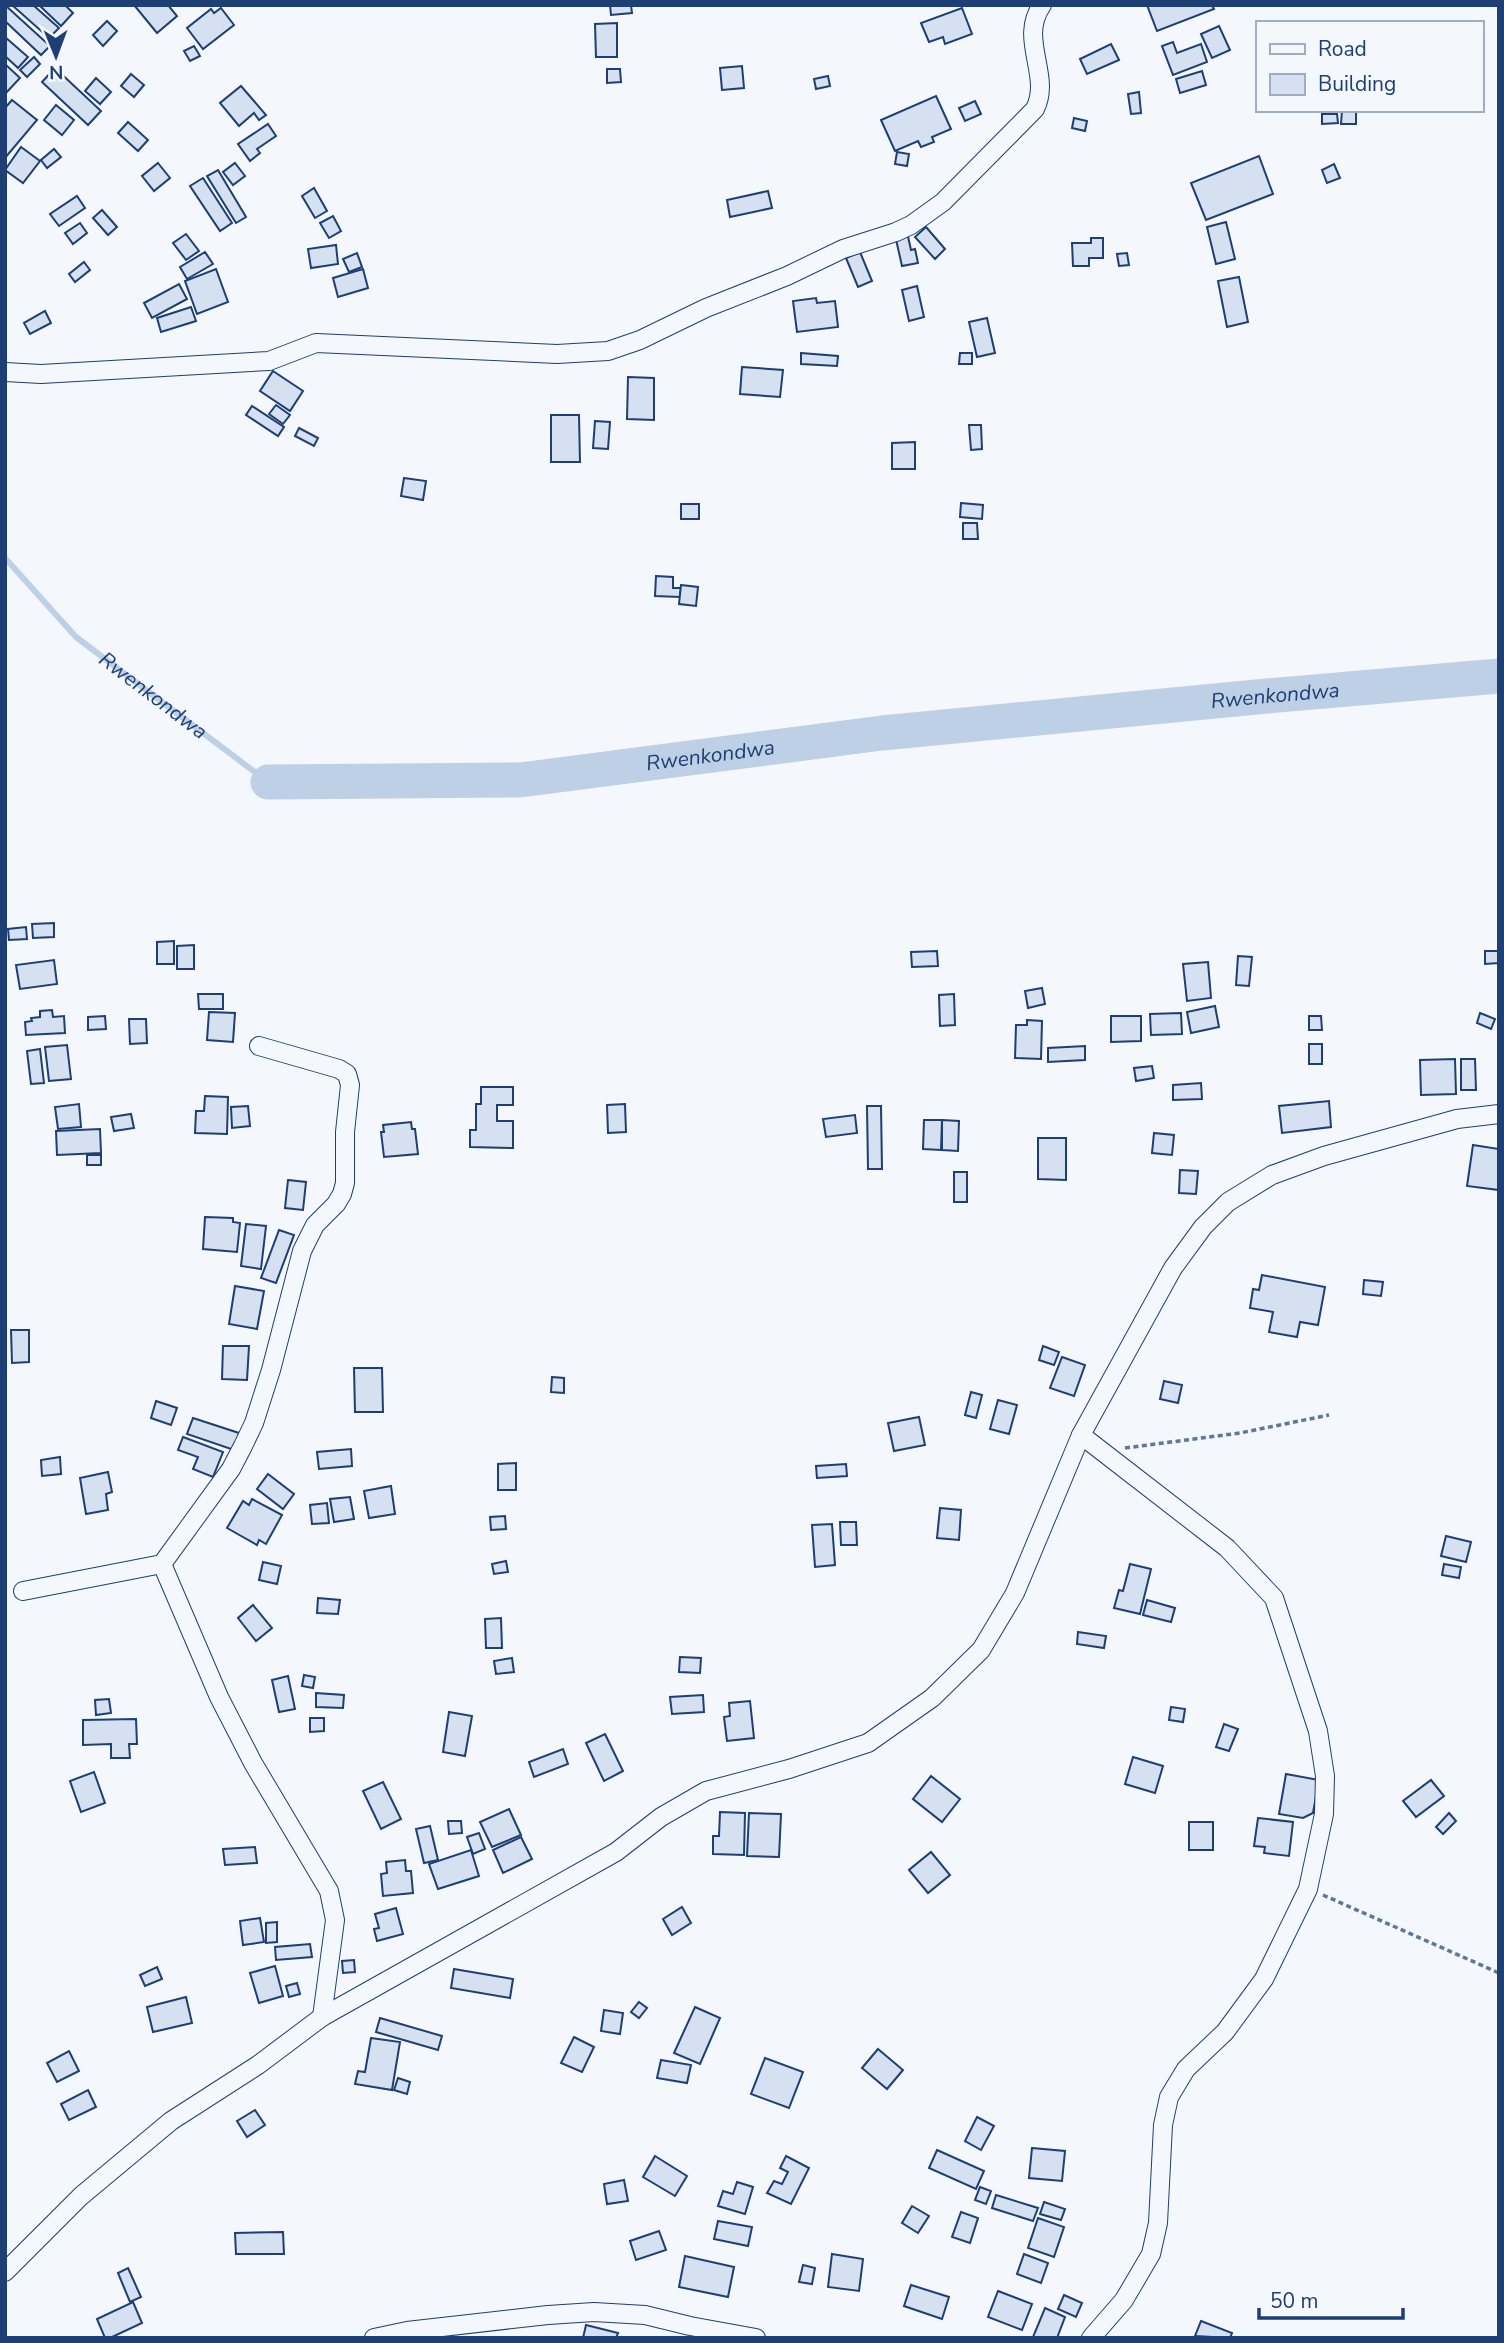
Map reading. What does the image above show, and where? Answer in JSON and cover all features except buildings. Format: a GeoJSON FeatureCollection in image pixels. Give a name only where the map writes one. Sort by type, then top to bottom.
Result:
{"type":"FeatureCollection","features":[{"type":"Feature","properties":{"kind":"street"},"geometry":{"type":"LineString","coordinates":[[5,372],[41,374],[269,361],[316,343],[557,354],[608,351],[640,340],[706,308],[787,276],[843,248],[895,232],[943,202],[1035,109],[1040,100],[1032,31],[1033,20],[1042,5]]}},
{"type":"Feature","properties":{"kind":"street"},"geometry":{"type":"LineString","coordinates":[[23,1591],[162,1564],[231,1469],[254,1423],[271,1370],[302,1251],[315,1225],[336,1204],[345,1183],[345,1132],[350,1084],[347,1074],[339,1069],[259,1046]]}},
{"type":"Feature","properties":{"kind":"street"},"geometry":{"type":"LineString","coordinates":[[5,2272],[82,2196],[171,2121],[257,2065],[322,2017],[615,1852],[661,1817],[706,1791],[868,1744],[932,1698],[981,1650],[1014,1592],[1081,1435],[1174,1268],[1203,1227],[1228,1202],[1272,1175],[1324,1156],[1457,1119],[1499,1114]]}},
{"type":"Feature","properties":{"kind":"street"},"geometry":{"type":"LineString","coordinates":[[1081,1435],[1227,1548],[1274,1598],[1318,1731],[1325,1776],[1324,1814],[1308,1889],[1264,1979],[1225,2032],[1186,2069],[1169,2097],[1163,2125],[1158,2224],[1151,2254],[1124,2300],[1090,2338]]}},
{"type":"Feature","properties":{"kind":"street"},"geometry":{"type":"LineString","coordinates":[[162,1564],[219,1697],[253,1763],[329,1891],[335,1920],[322,2017]]}},
{"type":"Feature","properties":{"kind":"street"},"geometry":{"type":"LineString","coordinates":[[374,2338],[407,2331],[594,2312],[645,2315],[756,2338]]}},
{"type":"Feature","properties":{"kind":"path"},"geometry":{"type":"LineString","coordinates":[[1102,1451],[1240,1433],[1329,1415]]}},
{"type":"Feature","properties":{"kind":"path"},"geometry":{"type":"LineString","coordinates":[[1308,1889],[1499,1973]]}},
{"type":"Feature","properties":{"kind":"waterway","name":"Rwenkondwa"},"geometry":{"type":"LineString","coordinates":[[5,558],[76,637],[268,782]]}},
{"type":"Feature","properties":{"kind":"waterway","name":"Rwenkondwa"},"geometry":{"type":"LineString","coordinates":[[268,782],[520,780],[882,733],[1499,676]]}}]}
